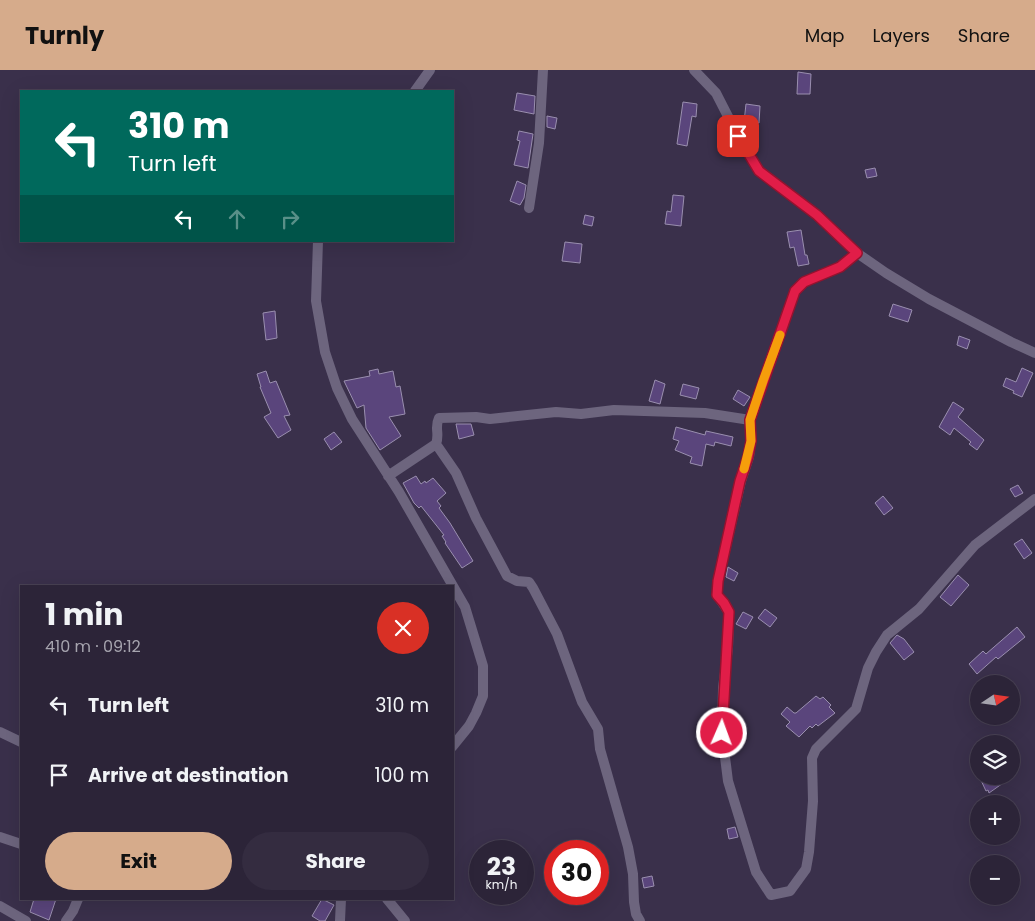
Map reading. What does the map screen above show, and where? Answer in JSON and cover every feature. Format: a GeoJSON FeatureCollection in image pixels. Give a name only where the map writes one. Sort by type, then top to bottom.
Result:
{"type":"FeatureCollection","features":[{"type":"Feature","properties":{"kind":"street"},"geometry":{"type":"LineString","coordinates":[[416,90],[430,70]]}},
{"type":"Feature","properties":{"kind":"street"},"geometry":{"type":"LineString","coordinates":[[529,208],[539,143],[543,70]]}},
{"type":"Feature","properties":{"kind":"street"},"geometry":{"type":"LineString","coordinates":[[694,70],[716,93],[759,171],[817,215],[857,253],[929,299],[1035,353]]}},
{"type":"Feature","properties":{"kind":"street"},"geometry":{"type":"LineString","coordinates":[[318,242],[316,301],[325,352],[337,388],[352,419],[453,585]]}},
{"type":"Feature","properties":{"kind":"street"},"geometry":{"type":"LineString","coordinates":[[857,253],[840,267],[804,282],[795,291],[750,420],[751,441],[748,457],[740,481],[718,581],[717,595],[729,612],[722,733],[728,781],[756,872],[771,895],[790,891],[806,869],[813,801],[812,758],[816,749],[856,710],[868,668],[876,652],[888,635],[919,609],[975,545],[1035,499]]}},
{"type":"Feature","properties":{"kind":"street"},"geometry":{"type":"LineString","coordinates":[[388,476],[436,444],[438,437],[436,423],[439,418],[476,417],[490,419],[556,412],[581,414],[614,410],[705,413],[750,420]]}},
{"type":"Feature","properties":{"kind":"street"},"geometry":{"type":"LineString","coordinates":[[436,444],[456,473],[476,518],[507,576],[517,581],[529,582],[533,588],[557,634],[582,702],[598,729],[600,749],[628,847],[633,874],[636,914],[640,921]]}},
{"type":"Feature","properties":{"kind":"street"},"geometry":{"type":"LineString","coordinates":[[454,587],[465,607],[484,666],[482,696],[479,704],[469,726],[454,745]]}},
{"type":"Feature","properties":{"kind":"street"},"geometry":{"type":"LineString","coordinates":[[0,732],[20,742]]}},
{"type":"Feature","properties":{"kind":"street"},"geometry":{"type":"LineString","coordinates":[[0,837],[20,844]]}},
{"type":"Feature","properties":{"kind":"street"},"geometry":{"type":"LineString","coordinates":[[66,921],[78,900]]}},
{"type":"Feature","properties":{"kind":"street"},"geometry":{"type":"LineString","coordinates":[[340,921],[341,900]]}},
{"type":"Feature","properties":{"kind":"street"},"geometry":{"type":"LineString","coordinates":[[388,900],[405,921]]}},
{"type":"Feature","properties":{"kind":"street"},"geometry":{"type":"LineString","coordinates":[[0,906],[26,921]]}},
{"type":"Feature","properties":{"kind":"building"},"geometry":{"type":"Polygon","coordinates":[[[798,72],[811,74],[810,94],[797,94],[798,72]]]}},
{"type":"Feature","properties":{"kind":"building"},"geometry":{"type":"Polygon","coordinates":[[[517,93],[535,96],[534,114],[514,110],[517,93]]]}},
{"type":"Feature","properties":{"kind":"building"},"geometry":{"type":"Polygon","coordinates":[[[683,102],[697,104],[696,117],[692,116],[687,146],[677,144],[683,102]]]}},
{"type":"Feature","properties":{"kind":"building"},"geometry":{"type":"Polygon","coordinates":[[[746,104],[760,106],[759,123],[744,122],[746,104]]]}},
{"type":"Feature","properties":{"kind":"building"},"geometry":{"type":"Polygon","coordinates":[[[547,116],[557,118],[555,129],[547,127],[547,116]]]}},
{"type":"Feature","properties":{"kind":"building"},"geometry":{"type":"Polygon","coordinates":[[[519,131],[533,134],[528,168],[514,165],[520,141],[517,140],[519,131]]]}},
{"type":"Feature","properties":{"kind":"building"},"geometry":{"type":"Polygon","coordinates":[[[875,168],[877,176],[867,178],[865,170],[875,168]]]}},
{"type":"Feature","properties":{"kind":"building"},"geometry":{"type":"Polygon","coordinates":[[[517,181],[526,185],[524,198],[520,205],[510,201],[517,181]]]}},
{"type":"Feature","properties":{"kind":"building"},"geometry":{"type":"Polygon","coordinates":[[[673,195],[684,196],[681,226],[665,224],[667,211],[671,212],[673,195]]]}},
{"type":"Feature","properties":{"kind":"building"},"geometry":{"type":"Polygon","coordinates":[[[585,215],[594,217],[592,226],[583,224],[585,215]]]}},
{"type":"Feature","properties":{"kind":"building"},"geometry":{"type":"Polygon","coordinates":[[[801,230],[805,255],[807,255],[809,264],[798,266],[794,247],[790,248],[787,232],[801,230]]]}},
{"type":"Feature","properties":{"kind":"building"},"geometry":{"type":"Polygon","coordinates":[[[565,242],[582,244],[580,263],[562,261],[565,242]]]}},
{"type":"Feature","properties":{"kind":"building"},"geometry":{"type":"Polygon","coordinates":[[[893,304],[912,310],[908,322],[889,316],[893,304]]]}},
{"type":"Feature","properties":{"kind":"building"},"geometry":{"type":"Polygon","coordinates":[[[275,311],[277,338],[266,340],[263,313],[275,311]]]}},
{"type":"Feature","properties":{"kind":"building"},"geometry":{"type":"Polygon","coordinates":[[[959,336],[970,340],[967,349],[957,345],[959,336]]]}},
{"type":"Feature","properties":{"kind":"building"},"geometry":{"type":"Polygon","coordinates":[[[1022,368],[1033,373],[1022,397],[1003,386],[1006,378],[1016,382],[1022,368]]]}},
{"type":"Feature","properties":{"kind":"building"},"geometry":{"type":"Polygon","coordinates":[[[378,369],[379,374],[393,371],[396,387],[400,386],[405,414],[389,417],[401,436],[380,450],[366,428],[364,405],[357,408],[344,381],[370,376],[369,371],[378,369]]]}},
{"type":"Feature","properties":{"kind":"building"},"geometry":{"type":"Polygon","coordinates":[[[266,371],[270,383],[276,381],[290,415],[284,416],[291,430],[278,438],[264,417],[271,413],[260,387],[257,374],[266,371]]]}},
{"type":"Feature","properties":{"kind":"building"},"geometry":{"type":"Polygon","coordinates":[[[655,380],[665,384],[660,404],[649,401],[655,380]]]}},
{"type":"Feature","properties":{"kind":"building"},"geometry":{"type":"Polygon","coordinates":[[[683,384],[699,388],[696,399],[680,395],[683,384]]]}},
{"type":"Feature","properties":{"kind":"building"},"geometry":{"type":"Polygon","coordinates":[[[738,390],[750,397],[744,406],[733,399],[738,390]]]}},
{"type":"Feature","properties":{"kind":"building"},"geometry":{"type":"Polygon","coordinates":[[[953,402],[964,409],[958,417],[984,440],[977,450],[969,444],[971,442],[954,428],[950,435],[939,427],[953,402]]]}},
{"type":"Feature","properties":{"kind":"building"},"geometry":{"type":"Polygon","coordinates":[[[456,424],[471,424],[474,435],[459,439],[456,424]]]}},
{"type":"Feature","properties":{"kind":"building"},"geometry":{"type":"Polygon","coordinates":[[[676,427],[705,435],[706,431],[733,437],[731,446],[715,442],[714,446],[706,444],[702,466],[690,463],[692,457],[675,450],[679,441],[673,439],[676,427]]]}},
{"type":"Feature","properties":{"kind":"building"},"geometry":{"type":"Polygon","coordinates":[[[334,432],[342,442],[331,450],[324,439],[334,432]]]}},
{"type":"Feature","properties":{"kind":"building"},"geometry":{"type":"Polygon","coordinates":[[[416,476],[421,484],[433,478],[446,493],[437,501],[441,506],[439,508],[473,561],[462,568],[445,543],[442,536],[444,535],[421,506],[419,508],[414,503],[403,483],[416,476]]]}},
{"type":"Feature","properties":{"kind":"building"},"geometry":{"type":"Polygon","coordinates":[[[1018,485],[1023,493],[1015,497],[1010,489],[1018,485]]]}},
{"type":"Feature","properties":{"kind":"building"},"geometry":{"type":"Polygon","coordinates":[[[883,496],[893,508],[884,515],[875,503],[883,496]]]}},
{"type":"Feature","properties":{"kind":"building"},"geometry":{"type":"Polygon","coordinates":[[[1022,539],[1032,553],[1024,559],[1014,544],[1022,539]]]}},
{"type":"Feature","properties":{"kind":"building"},"geometry":{"type":"Polygon","coordinates":[[[728,567],[738,573],[734,581],[726,577],[728,567]]]}},
{"type":"Feature","properties":{"kind":"building"},"geometry":{"type":"Polygon","coordinates":[[[958,575],[969,585],[951,606],[940,597],[958,575]]]}},
{"type":"Feature","properties":{"kind":"building"},"geometry":{"type":"Polygon","coordinates":[[[765,609],[777,618],[770,627],[758,618],[765,609]]]}},
{"type":"Feature","properties":{"kind":"building"},"geometry":{"type":"Polygon","coordinates":[[[743,612],[753,617],[746,629],[736,624],[743,612]]]}},
{"type":"Feature","properties":{"kind":"building"},"geometry":{"type":"Polygon","coordinates":[[[1017,627],[1025,637],[998,659],[996,657],[977,674],[969,664],[983,651],[986,654],[1017,627]]]}},
{"type":"Feature","properties":{"kind":"building"},"geometry":{"type":"Polygon","coordinates":[[[897,635],[904,639],[914,652],[904,660],[890,643],[897,635]]]}},
{"type":"Feature","properties":{"kind":"building"},"geometry":{"type":"Polygon","coordinates":[[[816,696],[820,699],[823,697],[831,705],[829,707],[835,713],[818,726],[816,724],[812,728],[810,726],[799,737],[786,726],[790,722],[781,714],[787,707],[796,713],[816,696]]]}},
{"type":"Feature","properties":{"kind":"building"},"geometry":{"type":"Polygon","coordinates":[[[983,785],[1000,785],[989,793],[988,790],[986,791],[983,785]]]}},
{"type":"Feature","properties":{"kind":"building"},"geometry":{"type":"Polygon","coordinates":[[[735,827],[738,837],[729,839],[727,829],[735,827]]]}},
{"type":"Feature","properties":{"kind":"building"},"geometry":{"type":"Polygon","coordinates":[[[652,876],[654,886],[644,888],[642,878],[652,876]]]}},
{"type":"Feature","properties":{"kind":"building"},"geometry":{"type":"Polygon","coordinates":[[[34,900],[56,900],[49,920],[30,912],[34,900]]]}},
{"type":"Feature","properties":{"kind":"building"},"geometry":{"type":"Polygon","coordinates":[[[321,900],[334,905],[325,921],[320,921],[312,916],[321,900]]]}},
{"type":"Feature","properties":{"kind":"slow traffic"},"geometry":{"type":"LineString","coordinates":[[744,469],[751,441],[750,420],[780,335]]}},
{"type":"Feature","properties":{"kind":"route"},"geometry":{"type":"LineString","coordinates":[[722,733],[723,688],[728,648],[729,612],[717,595],[718,581],[740,481],[748,457],[751,441],[750,420],[795,291],[804,282],[840,267],[857,253],[817,215],[759,171],[738,136]]}}]}
